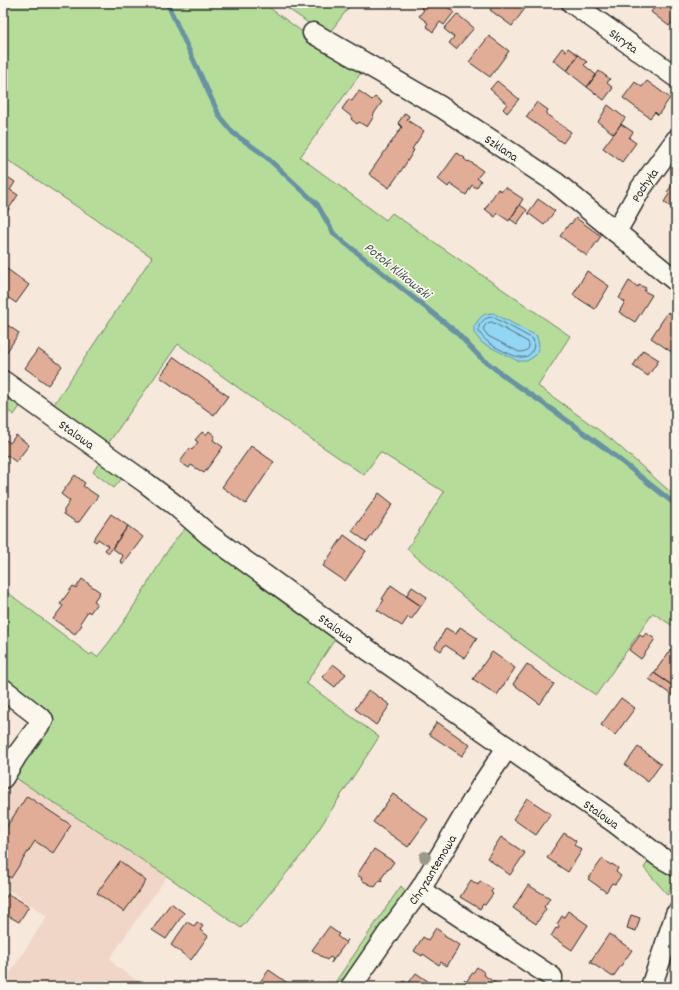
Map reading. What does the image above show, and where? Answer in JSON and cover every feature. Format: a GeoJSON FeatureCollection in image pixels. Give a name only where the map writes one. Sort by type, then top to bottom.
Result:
{"type":"FeatureCollection","features":[{"type":"Feature","properties":{"kind":"street","name":"Skryta"},"geometry":{"type":"LineString","coordinates":[[572,3],[676,77]]}},
{"type":"Feature","properties":{"kind":"street","name":"Szklana"},"geometry":{"type":"LineString","coordinates":[[314,33],[441,107],[549,177],[676,281]]}},
{"type":"Feature","properties":{"kind":"street","name":"Pochyła"},"geometry":{"type":"LineString","coordinates":[[616,232],[641,188],[676,140]]}},
{"type":"Feature","properties":{"kind":"street","name":"Stalowa"},"geometry":{"type":"LineString","coordinates":[[3,381],[146,483],[175,505],[209,535],[411,680],[614,822],[660,857],[676,866]]}},
{"type":"Feature","properties":{"kind":"street"},"geometry":{"type":"LineString","coordinates":[[3,689],[42,720],[17,755],[3,778]]}},
{"type":"Feature","properties":{"kind":"street","name":"Chryzantemowa"},"geometry":{"type":"LineString","coordinates":[[351,987],[420,890],[482,785],[507,748]]}},
{"type":"Feature","properties":{"kind":"street"},"geometry":{"type":"LineString","coordinates":[[420,890],[552,977]]}},
{"type":"Feature","properties":{"kind":"street"},"geometry":{"type":"LineString","coordinates":[[651,987],[671,947],[676,914]]}},
{"type":"Feature","properties":{"kind":"shaded area"},"geometry":{"type":"Polygon","coordinates":[[[11,775],[167,876],[110,958],[117,967],[147,987],[3,987],[3,984],[47,916],[3,886],[3,788],[11,775]]]}},
{"type":"Feature","properties":{"kind":"green space"},"geometry":{"type":"Polygon","coordinates":[[[3,3],[263,3],[308,36],[363,70],[300,157],[386,220],[392,213],[570,336],[538,386],[611,439],[676,497],[676,628],[653,613],[596,695],[551,666],[505,632],[407,549],[444,492],[380,452],[364,475],[269,410],[178,344],[107,445],[52,407],[152,257],[3,157],[3,3]]]}},
{"type":"Feature","properties":{"kind":"green space"},"geometry":{"type":"Polygon","coordinates":[[[280,3],[352,3],[327,36],[280,3]]]}},
{"type":"Feature","properties":{"kind":"green space"},"geometry":{"type":"Polygon","coordinates":[[[3,388],[23,402],[14,415],[3,407],[3,388]]]}},
{"type":"Feature","properties":{"kind":"green space"},"geometry":{"type":"Polygon","coordinates":[[[101,460],[124,476],[114,488],[93,472],[101,460]]]}},
{"type":"Feature","properties":{"kind":"green space"},"geometry":{"type":"Polygon","coordinates":[[[188,526],[339,633],[306,683],[379,737],[304,852],[241,928],[167,876],[11,775],[50,718],[3,683],[3,589],[90,655],[92,653],[97,657],[111,640],[135,605],[170,547],[188,526]]]}},
{"type":"Feature","properties":{"kind":"green space"},"geometry":{"type":"Polygon","coordinates":[[[649,860],[674,876],[668,895],[644,868],[649,860]]]}},
{"type":"Feature","properties":{"kind":"green space"},"geometry":{"type":"Polygon","coordinates":[[[401,886],[408,894],[349,975],[334,984],[401,886]]]}},
{"type":"Feature","properties":{"kind":"water"},"geometry":{"type":"Polygon","coordinates":[[[493,313],[537,336],[539,346],[536,355],[527,361],[518,361],[482,343],[474,333],[474,326],[485,314],[493,313]]]}},
{"type":"Feature","properties":{"kind":"building"},"geometry":{"type":"Polygon","coordinates":[[[424,3],[442,3],[454,12],[444,25],[440,22],[433,32],[426,26],[428,23],[419,16],[424,10],[421,8],[424,3]]]}},
{"type":"Feature","properties":{"kind":"building"},"geometry":{"type":"Polygon","coordinates":[[[495,3],[529,3],[512,26],[490,10],[495,3]]]}},
{"type":"Feature","properties":{"kind":"building"},"geometry":{"type":"Polygon","coordinates":[[[658,3],[676,3],[676,17],[669,26],[651,12],[658,3]]]}},
{"type":"Feature","properties":{"kind":"building"},"geometry":{"type":"Polygon","coordinates":[[[457,14],[474,28],[456,49],[449,43],[454,37],[444,29],[457,14]]]}},
{"type":"Feature","properties":{"kind":"building"},"geometry":{"type":"Polygon","coordinates":[[[489,36],[509,51],[490,77],[469,62],[489,36]]]}},
{"type":"Feature","properties":{"kind":"building"},"geometry":{"type":"Polygon","coordinates":[[[562,48],[566,51],[568,48],[578,55],[567,71],[553,60],[562,48]]]}},
{"type":"Feature","properties":{"kind":"building"},"geometry":{"type":"Polygon","coordinates":[[[578,55],[587,62],[584,65],[596,75],[587,87],[567,71],[578,55]]]}},
{"type":"Feature","properties":{"kind":"building"},"geometry":{"type":"Polygon","coordinates":[[[599,71],[610,79],[607,83],[613,88],[604,100],[587,87],[599,71]]]}},
{"type":"Feature","properties":{"kind":"building"},"geometry":{"type":"Polygon","coordinates":[[[497,81],[519,99],[507,113],[503,109],[507,104],[490,89],[497,81]]]}},
{"type":"Feature","properties":{"kind":"building"},"geometry":{"type":"Polygon","coordinates":[[[647,81],[670,98],[658,115],[655,112],[650,118],[623,98],[635,82],[642,87],[647,81]]]}},
{"type":"Feature","properties":{"kind":"building"},"geometry":{"type":"Polygon","coordinates":[[[359,91],[372,100],[375,97],[382,102],[367,127],[359,122],[357,124],[351,119],[352,117],[342,109],[349,99],[352,101],[359,91]]]}},
{"type":"Feature","properties":{"kind":"building"},"geometry":{"type":"Polygon","coordinates":[[[537,102],[548,110],[546,114],[571,132],[563,143],[526,117],[537,102]]]}},
{"type":"Feature","properties":{"kind":"building"},"geometry":{"type":"Polygon","coordinates":[[[608,105],[625,118],[614,134],[598,122],[608,105]]]}},
{"type":"Feature","properties":{"kind":"building"},"geometry":{"type":"Polygon","coordinates":[[[405,113],[409,116],[407,120],[424,131],[412,149],[414,150],[405,165],[389,188],[369,174],[402,127],[398,123],[405,113]]]}},
{"type":"Feature","properties":{"kind":"building"},"geometry":{"type":"Polygon","coordinates":[[[621,124],[633,132],[629,138],[636,143],[622,162],[603,148],[621,124]]]}},
{"type":"Feature","properties":{"kind":"building"},"geometry":{"type":"Polygon","coordinates":[[[457,153],[483,171],[477,178],[481,181],[476,188],[472,185],[466,195],[450,184],[448,187],[438,179],[457,153]]]}},
{"type":"Feature","properties":{"kind":"building"},"geometry":{"type":"Polygon","coordinates":[[[3,174],[15,182],[10,190],[18,195],[6,213],[3,211],[3,174]]]}},
{"type":"Feature","properties":{"kind":"building"},"geometry":{"type":"Polygon","coordinates":[[[676,180],[676,211],[664,202],[669,194],[667,192],[676,180]]]}},
{"type":"Feature","properties":{"kind":"building"},"geometry":{"type":"Polygon","coordinates":[[[505,187],[523,199],[509,221],[497,213],[495,217],[485,209],[498,189],[502,191],[505,187]]]}},
{"type":"Feature","properties":{"kind":"building"},"geometry":{"type":"Polygon","coordinates":[[[538,199],[555,211],[544,225],[528,213],[538,199]]]}},
{"type":"Feature","properties":{"kind":"building"},"geometry":{"type":"Polygon","coordinates":[[[520,205],[527,210],[517,224],[510,219],[520,205]]]}},
{"type":"Feature","properties":{"kind":"building"},"geometry":{"type":"Polygon","coordinates":[[[576,218],[601,236],[587,256],[560,236],[576,218]]]}},
{"type":"Feature","properties":{"kind":"building"},"geometry":{"type":"Polygon","coordinates":[[[3,266],[29,285],[16,303],[3,294],[3,266]]]}},
{"type":"Feature","properties":{"kind":"building"},"geometry":{"type":"Polygon","coordinates":[[[587,271],[609,286],[595,309],[573,295],[587,271]]]}},
{"type":"Feature","properties":{"kind":"building"},"geometry":{"type":"Polygon","coordinates":[[[629,281],[638,287],[639,285],[646,288],[644,291],[652,295],[635,322],[619,312],[625,302],[619,298],[629,281]]]}},
{"type":"Feature","properties":{"kind":"building"},"geometry":{"type":"Polygon","coordinates":[[[668,312],[676,318],[676,355],[651,338],[668,312]]]}},
{"type":"Feature","properties":{"kind":"building"},"geometry":{"type":"Polygon","coordinates":[[[3,322],[19,333],[6,353],[3,352],[3,322]]]}},
{"type":"Feature","properties":{"kind":"building"},"geometry":{"type":"Polygon","coordinates":[[[38,349],[62,366],[48,385],[25,368],[38,349]]]}},
{"type":"Feature","properties":{"kind":"building"},"geometry":{"type":"Polygon","coordinates":[[[643,350],[659,360],[648,376],[633,366],[643,350]]]}},
{"type":"Feature","properties":{"kind":"building"},"geometry":{"type":"Polygon","coordinates":[[[174,357],[228,396],[214,415],[160,377],[174,357]]]}},
{"type":"Feature","properties":{"kind":"building"},"geometry":{"type":"Polygon","coordinates":[[[209,431],[215,436],[213,440],[223,447],[204,473],[191,465],[189,468],[180,462],[190,448],[192,450],[198,442],[195,440],[202,432],[206,435],[209,431]]]}},
{"type":"Feature","properties":{"kind":"building"},"geometry":{"type":"Polygon","coordinates":[[[16,435],[29,445],[16,462],[7,455],[3,460],[3,438],[10,443],[16,435]]]}},
{"type":"Feature","properties":{"kind":"building"},"geometry":{"type":"Polygon","coordinates":[[[251,446],[274,462],[246,504],[222,487],[251,446]]]}},
{"type":"Feature","properties":{"kind":"building"},"geometry":{"type":"Polygon","coordinates":[[[75,475],[85,483],[83,486],[98,496],[79,522],[76,522],[64,514],[64,510],[70,501],[61,494],[75,475]]]}},
{"type":"Feature","properties":{"kind":"building"},"geometry":{"type":"Polygon","coordinates":[[[379,493],[393,504],[367,542],[352,531],[379,493]]]}},
{"type":"Feature","properties":{"kind":"building"},"geometry":{"type":"Polygon","coordinates":[[[111,514],[128,526],[109,553],[105,550],[108,546],[98,539],[96,542],[93,540],[111,514]]]}},
{"type":"Feature","properties":{"kind":"building"},"geometry":{"type":"Polygon","coordinates":[[[128,526],[143,537],[123,564],[120,561],[123,556],[112,548],[128,526]]]}},
{"type":"Feature","properties":{"kind":"building"},"geometry":{"type":"Polygon","coordinates":[[[344,535],[366,551],[345,581],[323,566],[344,535]]]}},
{"type":"Feature","properties":{"kind":"building"},"geometry":{"type":"Polygon","coordinates":[[[82,579],[100,592],[94,601],[97,603],[90,613],[88,611],[80,623],[82,625],[75,634],[53,619],[63,606],[60,604],[73,586],[76,588],[82,579]]]}},
{"type":"Feature","properties":{"kind":"building"},"geometry":{"type":"Polygon","coordinates":[[[391,585],[421,606],[411,620],[408,617],[402,626],[377,610],[384,600],[382,599],[391,585]]]}},
{"type":"Feature","properties":{"kind":"building"},"geometry":{"type":"Polygon","coordinates":[[[412,587],[427,597],[421,606],[406,596],[412,587]]]}},
{"type":"Feature","properties":{"kind":"building"},"geometry":{"type":"Polygon","coordinates":[[[460,627],[477,638],[465,658],[445,645],[441,651],[435,647],[446,628],[456,634],[460,627]]]}},
{"type":"Feature","properties":{"kind":"building"},"geometry":{"type":"Polygon","coordinates":[[[646,633],[655,639],[641,659],[629,650],[640,635],[643,637],[646,633]]]}},
{"type":"Feature","properties":{"kind":"building"},"geometry":{"type":"Polygon","coordinates":[[[671,649],[676,652],[676,688],[654,673],[671,649]]]}},
{"type":"Feature","properties":{"kind":"building"},"geometry":{"type":"Polygon","coordinates":[[[492,652],[515,668],[497,695],[473,679],[492,652]]]}},
{"type":"Feature","properties":{"kind":"building"},"geometry":{"type":"Polygon","coordinates":[[[333,664],[346,674],[335,687],[322,677],[333,664]]]}},
{"type":"Feature","properties":{"kind":"building"},"geometry":{"type":"Polygon","coordinates":[[[527,664],[554,684],[540,704],[513,684],[527,664]]]}},
{"type":"Feature","properties":{"kind":"building"},"geometry":{"type":"Polygon","coordinates":[[[654,673],[676,688],[676,693],[673,696],[649,679],[654,673]]]}},
{"type":"Feature","properties":{"kind":"building"},"geometry":{"type":"Polygon","coordinates":[[[369,690],[390,705],[376,725],[355,709],[369,690]]]}},
{"type":"Feature","properties":{"kind":"building"},"geometry":{"type":"Polygon","coordinates":[[[621,698],[635,708],[615,735],[601,725],[621,698]]]}},
{"type":"Feature","properties":{"kind":"building"},"geometry":{"type":"Polygon","coordinates":[[[437,722],[470,745],[462,756],[429,734],[437,722]]]}},
{"type":"Feature","properties":{"kind":"building"},"geometry":{"type":"Polygon","coordinates":[[[638,747],[661,764],[648,782],[625,765],[638,747]]]}},
{"type":"Feature","properties":{"kind":"building"},"geometry":{"type":"Polygon","coordinates":[[[393,794],[428,819],[408,847],[373,822],[393,794]]]}},
{"type":"Feature","properties":{"kind":"building"},"geometry":{"type":"Polygon","coordinates":[[[27,796],[71,825],[53,853],[35,841],[11,878],[3,873],[3,832],[27,796]]]}},
{"type":"Feature","properties":{"kind":"building"},"geometry":{"type":"Polygon","coordinates":[[[527,798],[551,814],[536,835],[513,819],[527,798]]]}},
{"type":"Feature","properties":{"kind":"building"},"geometry":{"type":"Polygon","coordinates":[[[564,833],[576,841],[574,845],[582,850],[568,872],[547,858],[564,833]]]}},
{"type":"Feature","properties":{"kind":"building"},"geometry":{"type":"Polygon","coordinates":[[[501,837],[525,853],[510,875],[487,858],[501,837]]]}},
{"type":"Feature","properties":{"kind":"building"},"geometry":{"type":"Polygon","coordinates":[[[374,849],[394,862],[381,879],[382,881],[380,880],[375,887],[361,880],[362,878],[357,875],[374,849]]]}},
{"type":"Feature","properties":{"kind":"building"},"geometry":{"type":"Polygon","coordinates":[[[602,859],[618,868],[616,872],[621,876],[615,884],[612,883],[606,892],[588,879],[602,859]]]}},
{"type":"Feature","properties":{"kind":"building"},"geometry":{"type":"Polygon","coordinates":[[[120,861],[146,881],[124,912],[97,893],[120,861]]]}},
{"type":"Feature","properties":{"kind":"building"},"geometry":{"type":"Polygon","coordinates":[[[471,880],[478,885],[480,881],[493,889],[491,892],[493,894],[480,909],[460,897],[471,880]]]}},
{"type":"Feature","properties":{"kind":"building"},"geometry":{"type":"Polygon","coordinates":[[[528,885],[550,898],[544,907],[546,909],[536,924],[513,908],[528,885]]]}},
{"type":"Feature","properties":{"kind":"building"},"geometry":{"type":"Polygon","coordinates":[[[8,894],[29,906],[19,922],[3,913],[3,902],[8,894]]]}},
{"type":"Feature","properties":{"kind":"building"},"geometry":{"type":"Polygon","coordinates":[[[171,903],[184,913],[166,939],[152,930],[171,903]]]}},
{"type":"Feature","properties":{"kind":"building"},"geometry":{"type":"Polygon","coordinates":[[[568,911],[588,925],[572,950],[551,936],[556,928],[558,929],[559,926],[557,924],[562,916],[564,917],[568,911]]]}},
{"type":"Feature","properties":{"kind":"building"},"geometry":{"type":"Polygon","coordinates":[[[631,915],[640,918],[636,931],[627,928],[631,915]]]}},
{"type":"Feature","properties":{"kind":"building"},"geometry":{"type":"Polygon","coordinates":[[[187,922],[194,926],[197,922],[203,926],[200,930],[208,936],[191,960],[171,945],[187,922]]]}},
{"type":"Feature","properties":{"kind":"building"},"geometry":{"type":"Polygon","coordinates":[[[329,927],[339,934],[337,936],[345,942],[348,940],[331,963],[333,959],[330,957],[327,960],[312,950],[329,927]]]}},
{"type":"Feature","properties":{"kind":"building"},"geometry":{"type":"Polygon","coordinates":[[[436,928],[445,935],[444,936],[460,945],[447,966],[441,962],[439,965],[423,954],[422,956],[414,951],[423,937],[428,940],[436,928]]]}},
{"type":"Feature","properties":{"kind":"building"},"geometry":{"type":"Polygon","coordinates":[[[609,934],[632,950],[613,977],[590,962],[609,934]]]}},
{"type":"Feature","properties":{"kind":"building"},"geometry":{"type":"Polygon","coordinates":[[[477,967],[485,973],[484,975],[501,987],[459,987],[464,980],[466,982],[477,967]]]}},
{"type":"Feature","properties":{"kind":"building"},"geometry":{"type":"Polygon","coordinates":[[[269,970],[289,984],[287,987],[256,987],[269,970]]]}},
{"type":"Feature","properties":{"kind":"building"},"geometry":{"type":"Polygon","coordinates":[[[416,973],[432,984],[429,987],[399,987],[404,981],[408,984],[416,973]]]}},
{"type":"Feature","properties":{"kind":"waterway","name":"Potok Klikowski"},"geometry":{"type":"LineString","coordinates":[[167,3],[220,117],[233,133],[263,154],[317,204],[334,234],[455,331],[479,356],[508,379],[606,449],[676,505]]}}]}
